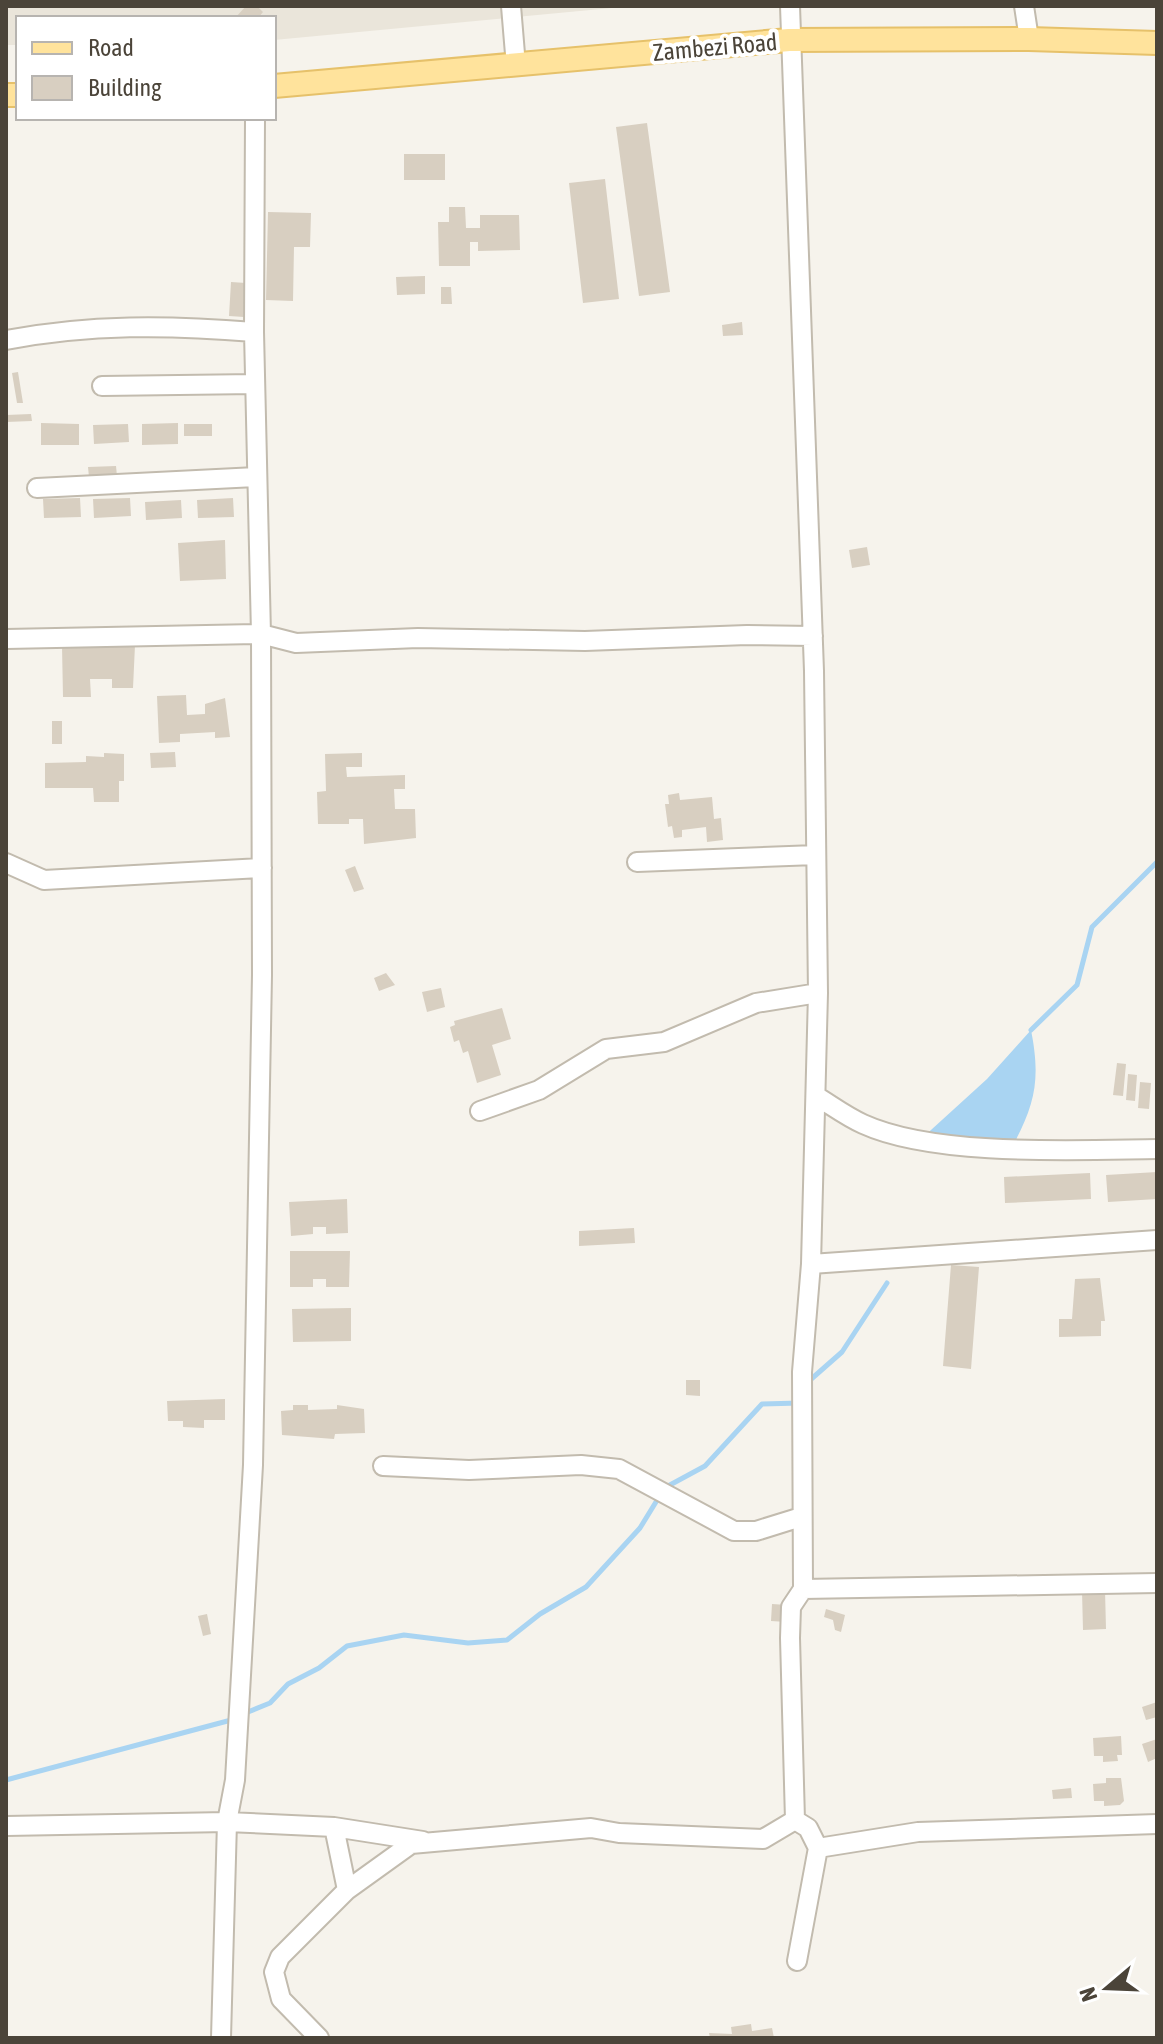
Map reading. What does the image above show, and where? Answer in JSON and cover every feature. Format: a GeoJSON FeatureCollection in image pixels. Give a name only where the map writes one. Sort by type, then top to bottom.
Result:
{"type":"FeatureCollection","features":[{"type":"Feature","properties":{"kind":"main road","name":"Zambezi Road"},"geometry":{"type":"LineString","coordinates":[[276,86],[789,40],[1029,39],[1157,43]]}},
{"type":"Feature","properties":{"kind":"street"},"geometry":{"type":"LineString","coordinates":[[511,6],[516,66]]}},
{"type":"Feature","properties":{"kind":"street"},"geometry":{"type":"LineString","coordinates":[[790,6],[813,636],[818,993],[811,1264],[802,1372],[803,1589],[791,1607],[790,1735],[795,1820]]}},
{"type":"Feature","properties":{"kind":"street"},"geometry":{"type":"LineString","coordinates":[[1024,6],[1029,39]]}},
{"type":"Feature","properties":{"kind":"street"},"geometry":{"type":"LineString","coordinates":[[221,2038],[227,1822],[235,1780],[253,1465],[262,868],[261,634],[254,332],[255,120]]}},
{"type":"Feature","properties":{"kind":"street"},"geometry":{"type":"LineString","coordinates":[[6,340],[101,326],[254,332]]}},
{"type":"Feature","properties":{"kind":"street"},"geometry":{"type":"LineString","coordinates":[[102,386],[255,384]]}},
{"type":"Feature","properties":{"kind":"street"},"geometry":{"type":"LineString","coordinates":[[37,488],[257,477]]}},
{"type":"Feature","properties":{"kind":"street"},"geometry":{"type":"LineString","coordinates":[[6,639],[261,634],[296,643],[418,638],[572,641],[813,636]]}},
{"type":"Feature","properties":{"kind":"street"},"geometry":{"type":"LineString","coordinates":[[637,862],[816,855]]}},
{"type":"Feature","properties":{"kind":"street"},"geometry":{"type":"LineString","coordinates":[[6,863],[44,880],[262,868]]}},
{"type":"Feature","properties":{"kind":"street"},"geometry":{"type":"LineString","coordinates":[[480,1111],[539,1090],[606,1049],[664,1042],[756,1003],[818,993]]}},
{"type":"Feature","properties":{"kind":"street"},"geometry":{"type":"LineString","coordinates":[[816,1096],[864,1125],[920,1140],[1011,1149],[1157,1149]]}},
{"type":"Feature","properties":{"kind":"street"},"geometry":{"type":"LineString","coordinates":[[811,1264],[1157,1240]]}},
{"type":"Feature","properties":{"kind":"street"},"geometry":{"type":"LineString","coordinates":[[383,1466],[469,1470],[581,1465],[619,1469],[734,1531],[756,1531],[801,1517]]}},
{"type":"Feature","properties":{"kind":"street"},"geometry":{"type":"LineString","coordinates":[[803,1589],[1157,1583]]}},
{"type":"Feature","properties":{"kind":"street"},"geometry":{"type":"LineString","coordinates":[[319,2038],[281,1999],[274,1972],[280,1957],[347,1890],[411,1844],[591,1828],[619,1833],[763,1839],[795,1820]]}},
{"type":"Feature","properties":{"kind":"street"},"geometry":{"type":"LineString","coordinates":[[795,1820],[808,1828],[818,1848],[797,1961]]}},
{"type":"Feature","properties":{"kind":"street"},"geometry":{"type":"LineString","coordinates":[[6,1826],[227,1822],[334,1827],[426,1841]]}},
{"type":"Feature","properties":{"kind":"street"},"geometry":{"type":"LineString","coordinates":[[818,1848],[918,1832],[1157,1824]]}},
{"type":"Feature","properties":{"kind":"street"},"geometry":{"type":"LineString","coordinates":[[334,1827],[347,1890]]}},
{"type":"Feature","properties":{"kind":"shaded area"},"geometry":{"type":"Polygon","coordinates":[[[6,6],[633,6],[276,40],[276,16],[16,16],[16,45],[6,45],[6,6]]]}},
{"type":"Feature","properties":{"kind":"water"},"geometry":{"type":"Polygon","coordinates":[[[1031,1030],[1034,1092],[1026,1119],[1011,1149],[920,1140],[987,1079],[1031,1030]]]}},
{"type":"Feature","properties":{"kind":"building"},"geometry":{"type":"Polygon","coordinates":[[[246,6],[257,6],[263,12],[260,16],[237,16],[246,6]]]}},
{"type":"Feature","properties":{"kind":"building"},"geometry":{"type":"Polygon","coordinates":[[[647,123],[670,292],[639,296],[616,127],[647,123]]]}},
{"type":"Feature","properties":{"kind":"building"},"geometry":{"type":"Polygon","coordinates":[[[404,154],[445,154],[445,180],[404,180],[404,154]]]}},
{"type":"Feature","properties":{"kind":"building"},"geometry":{"type":"Polygon","coordinates":[[[605,179],[619,299],[583,303],[569,183],[605,179]]]}},
{"type":"Feature","properties":{"kind":"building"},"geometry":{"type":"Polygon","coordinates":[[[449,207],[465,207],[466,228],[480,228],[480,215],[519,215],[520,250],[478,251],[478,242],[470,242],[470,266],[439,266],[438,222],[449,222],[449,207]]]}},
{"type":"Feature","properties":{"kind":"building"},"geometry":{"type":"Polygon","coordinates":[[[268,212],[311,213],[310,247],[294,247],[293,301],[266,300],[268,212]]]}},
{"type":"Feature","properties":{"kind":"building"},"geometry":{"type":"Polygon","coordinates":[[[425,276],[425,294],[397,295],[396,277],[425,276]]]}},
{"type":"Feature","properties":{"kind":"building"},"geometry":{"type":"Polygon","coordinates":[[[231,282],[246,283],[244,317],[229,316],[231,282]]]}},
{"type":"Feature","properties":{"kind":"building"},"geometry":{"type":"Polygon","coordinates":[[[441,287],[451,287],[452,304],[441,304],[441,287]]]}},
{"type":"Feature","properties":{"kind":"building"},"geometry":{"type":"Polygon","coordinates":[[[742,322],[743,335],[723,336],[722,325],[742,322]]]}},
{"type":"Feature","properties":{"kind":"building"},"geometry":{"type":"Polygon","coordinates":[[[18,372],[23,403],[17,403],[12,373],[18,372]]]}},
{"type":"Feature","properties":{"kind":"building"},"geometry":{"type":"Polygon","coordinates":[[[31,414],[32,421],[6,422],[6,415],[31,414]]]}},
{"type":"Feature","properties":{"kind":"building"},"geometry":{"type":"Polygon","coordinates":[[[41,423],[79,424],[79,445],[41,445],[41,423]]]}},
{"type":"Feature","properties":{"kind":"building"},"geometry":{"type":"Polygon","coordinates":[[[178,423],[178,444],[142,445],[142,424],[178,423]]]}},
{"type":"Feature","properties":{"kind":"building"},"geometry":{"type":"Polygon","coordinates":[[[128,424],[129,442],[94,444],[93,425],[128,424]]]}},
{"type":"Feature","properties":{"kind":"building"},"geometry":{"type":"Polygon","coordinates":[[[184,424],[212,424],[212,436],[184,436],[184,424]]]}},
{"type":"Feature","properties":{"kind":"building"},"geometry":{"type":"Polygon","coordinates":[[[116,466],[117,476],[89,477],[88,467],[116,466]]]}},
{"type":"Feature","properties":{"kind":"building"},"geometry":{"type":"Polygon","coordinates":[[[80,498],[81,517],[44,518],[43,499],[80,498]]]}},
{"type":"Feature","properties":{"kind":"building"},"geometry":{"type":"Polygon","coordinates":[[[130,498],[131,516],[94,518],[93,499],[130,498]]]}},
{"type":"Feature","properties":{"kind":"building"},"geometry":{"type":"Polygon","coordinates":[[[233,498],[234,517],[198,518],[197,500],[233,498]]]}},
{"type":"Feature","properties":{"kind":"building"},"geometry":{"type":"Polygon","coordinates":[[[181,500],[182,518],[146,520],[145,502],[181,500]]]}},
{"type":"Feature","properties":{"kind":"building"},"geometry":{"type":"Polygon","coordinates":[[[225,540],[226,579],[180,581],[178,543],[225,540]]]}},
{"type":"Feature","properties":{"kind":"building"},"geometry":{"type":"Polygon","coordinates":[[[867,547],[870,565],[852,568],[849,550],[867,547]]]}},
{"type":"Feature","properties":{"kind":"building"},"geometry":{"type":"Polygon","coordinates":[[[135,645],[133,688],[112,688],[112,679],[90,679],[91,697],[63,697],[62,646],[135,645]]]}},
{"type":"Feature","properties":{"kind":"building"},"geometry":{"type":"Polygon","coordinates":[[[186,695],[187,715],[205,714],[205,704],[225,698],[230,737],[215,738],[215,732],[180,734],[180,742],[159,743],[157,696],[186,695]]]}},
{"type":"Feature","properties":{"kind":"building"},"geometry":{"type":"Polygon","coordinates":[[[52,721],[62,721],[62,744],[52,744],[52,721]]]}},
{"type":"Feature","properties":{"kind":"building"},"geometry":{"type":"Polygon","coordinates":[[[175,752],[176,767],[151,768],[150,753],[175,752]]]}},
{"type":"Feature","properties":{"kind":"building"},"geometry":{"type":"Polygon","coordinates":[[[104,753],[124,754],[124,781],[119,781],[119,802],[94,802],[93,788],[45,788],[45,763],[86,762],[86,756],[104,757],[104,753]]]}},
{"type":"Feature","properties":{"kind":"building"},"geometry":{"type":"Polygon","coordinates":[[[362,753],[362,767],[346,767],[347,777],[405,775],[405,789],[394,789],[395,809],[415,809],[416,838],[364,844],[363,819],[349,819],[349,824],[318,824],[317,792],[326,791],[325,754],[362,753]]]}},
{"type":"Feature","properties":{"kind":"building"},"geometry":{"type":"Polygon","coordinates":[[[679,793],[680,800],[712,797],[714,819],[721,818],[723,840],[707,842],[706,827],[682,830],[682,837],[674,838],[672,826],[668,827],[665,804],[669,804],[668,795],[679,793]]]}},
{"type":"Feature","properties":{"kind":"building"},"geometry":{"type":"Polygon","coordinates":[[[355,866],[364,889],[354,892],[345,870],[355,866]]]}},
{"type":"Feature","properties":{"kind":"building"},"geometry":{"type":"Polygon","coordinates":[[[386,973],[395,985],[379,991],[374,978],[386,973]]]}},
{"type":"Feature","properties":{"kind":"building"},"geometry":{"type":"Polygon","coordinates":[[[441,988],[445,1007],[427,1012],[422,992],[441,988]]]}},
{"type":"Feature","properties":{"kind":"building"},"geometry":{"type":"Polygon","coordinates":[[[502,1008],[511,1039],[492,1045],[501,1075],[477,1083],[468,1051],[463,1053],[459,1040],[454,1042],[450,1027],[455,1025],[454,1021],[502,1008]]]}},
{"type":"Feature","properties":{"kind":"building"},"geometry":{"type":"Polygon","coordinates":[[[1117,1063],[1126,1064],[1123,1096],[1113,1095],[1117,1063]]]}},
{"type":"Feature","properties":{"kind":"building"},"geometry":{"type":"Polygon","coordinates":[[[1128,1074],[1137,1075],[1135,1101],[1126,1100],[1128,1074]]]}},
{"type":"Feature","properties":{"kind":"building"},"geometry":{"type":"Polygon","coordinates":[[[1140,1082],[1151,1083],[1149,1109],[1138,1108],[1140,1082]]]}},
{"type":"Feature","properties":{"kind":"building"},"geometry":{"type":"Polygon","coordinates":[[[1157,1172],[1157,1199],[1108,1202],[1106,1175],[1157,1172]]]}},
{"type":"Feature","properties":{"kind":"building"},"geometry":{"type":"Polygon","coordinates":[[[1090,1173],[1091,1199],[1005,1203],[1004,1177],[1090,1173]]]}},
{"type":"Feature","properties":{"kind":"building"},"geometry":{"type":"Polygon","coordinates":[[[347,1199],[348,1233],[326,1234],[326,1227],[313,1227],[313,1234],[291,1236],[289,1202],[347,1199]]]}},
{"type":"Feature","properties":{"kind":"building"},"geometry":{"type":"Polygon","coordinates":[[[634,1228],[635,1243],[579,1246],[579,1231],[634,1228]]]}},
{"type":"Feature","properties":{"kind":"building"},"geometry":{"type":"Polygon","coordinates":[[[290,1251],[350,1251],[349,1287],[326,1287],[326,1279],[313,1279],[313,1287],[290,1287],[290,1251]]]}},
{"type":"Feature","properties":{"kind":"building"},"geometry":{"type":"Polygon","coordinates":[[[951,1265],[979,1267],[971,1369],[943,1366],[951,1265]]]}},
{"type":"Feature","properties":{"kind":"building"},"geometry":{"type":"Polygon","coordinates":[[[1100,1278],[1105,1321],[1101,1321],[1101,1336],[1059,1337],[1059,1319],[1072,1319],[1075,1279],[1100,1278]]]}},
{"type":"Feature","properties":{"kind":"building"},"geometry":{"type":"Polygon","coordinates":[[[351,1308],[351,1341],[293,1342],[292,1309],[351,1308]]]}},
{"type":"Feature","properties":{"kind":"building"},"geometry":{"type":"Polygon","coordinates":[[[686,1380],[700,1380],[700,1396],[686,1395],[686,1380]]]}},
{"type":"Feature","properties":{"kind":"building"},"geometry":{"type":"Polygon","coordinates":[[[225,1399],[225,1420],[204,1420],[204,1428],[183,1427],[183,1421],[168,1421],[167,1401],[225,1399]]]}},
{"type":"Feature","properties":{"kind":"building"},"geometry":{"type":"Polygon","coordinates":[[[293,1405],[308,1405],[308,1410],[337,1409],[337,1405],[364,1409],[365,1433],[335,1434],[334,1439],[282,1435],[281,1411],[293,1410],[293,1405]]]}},
{"type":"Feature","properties":{"kind":"building"},"geometry":{"type":"Polygon","coordinates":[[[1105,1590],[1106,1629],[1083,1630],[1082,1591],[1105,1590]]]}},
{"type":"Feature","properties":{"kind":"building"},"geometry":{"type":"Polygon","coordinates":[[[772,1604],[787,1605],[786,1622],[771,1621],[772,1604]]]}},
{"type":"Feature","properties":{"kind":"building"},"geometry":{"type":"Polygon","coordinates":[[[826,1609],[845,1615],[841,1632],[835,1630],[833,1620],[824,1617],[826,1609]]]}},
{"type":"Feature","properties":{"kind":"building"},"geometry":{"type":"Polygon","coordinates":[[[207,1614],[211,1634],[203,1636],[198,1616],[207,1614]]]}},
{"type":"Feature","properties":{"kind":"building"},"geometry":{"type":"Polygon","coordinates":[[[1157,1702],[1157,1717],[1146,1720],[1142,1707],[1157,1702]]]}},
{"type":"Feature","properties":{"kind":"building"},"geometry":{"type":"Polygon","coordinates":[[[1121,1736],[1122,1755],[1117,1755],[1118,1761],[1103,1762],[1103,1756],[1094,1756],[1093,1738],[1121,1736]]]}},
{"type":"Feature","properties":{"kind":"building"},"geometry":{"type":"Polygon","coordinates":[[[1157,1739],[1157,1758],[1148,1762],[1142,1744],[1157,1739]]]}},
{"type":"Feature","properties":{"kind":"building"},"geometry":{"type":"Polygon","coordinates":[[[1106,1778],[1121,1778],[1124,1801],[1120,1805],[1104,1806],[1104,1801],[1094,1801],[1093,1784],[1106,1783],[1106,1778]]]}},
{"type":"Feature","properties":{"kind":"building"},"geometry":{"type":"Polygon","coordinates":[[[1071,1788],[1072,1798],[1053,1799],[1052,1790],[1071,1788]]]}},
{"type":"Feature","properties":{"kind":"building"},"geometry":{"type":"Polygon","coordinates":[[[751,2024],[752,2031],[772,2028],[774,2038],[710,2038],[709,2033],[732,2034],[731,2027],[751,2024]]]}},
{"type":"Feature","properties":{"kind":"waterway"},"geometry":{"type":"LineString","coordinates":[[1031,1030],[1077,985],[1092,927],[1157,862]]}},
{"type":"Feature","properties":{"kind":"waterway"},"geometry":{"type":"LineString","coordinates":[[809,1381],[842,1352],[887,1283]]}},
{"type":"Feature","properties":{"kind":"waterway"},"geometry":{"type":"LineString","coordinates":[[668,1486],[705,1466],[762,1404],[800,1403]]}},
{"type":"Feature","properties":{"kind":"waterway"},"geometry":{"type":"LineString","coordinates":[[243,1714],[270,1703],[288,1684],[319,1668],[347,1646],[404,1635],[468,1643],[507,1640],[540,1614],[586,1587],[640,1528],[659,1497]]}},
{"type":"Feature","properties":{"kind":"waterway"},"geometry":{"type":"LineString","coordinates":[[6,1780],[235,1719]]}}]}
